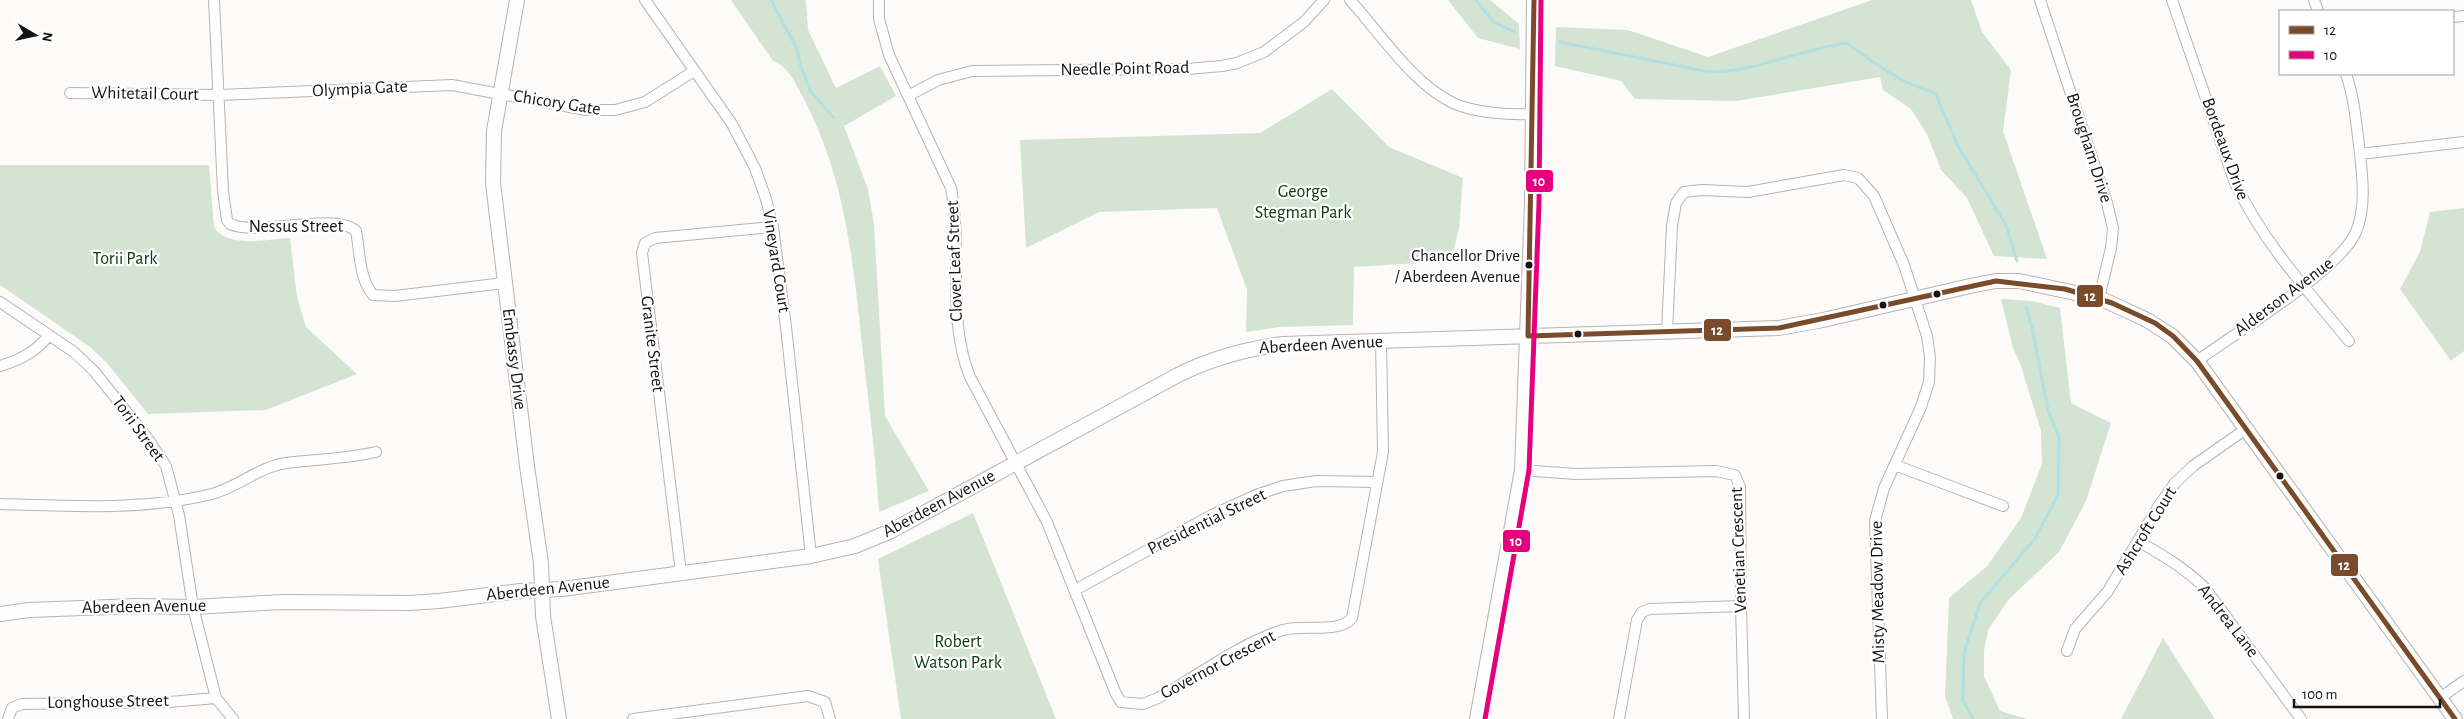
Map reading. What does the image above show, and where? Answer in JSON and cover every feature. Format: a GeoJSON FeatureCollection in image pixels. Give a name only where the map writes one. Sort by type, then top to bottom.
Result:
{"type":"FeatureCollection","features":[{"type":"Feature","properties":{"kind":"street","name":"Nessus Street"},"geometry":{"type":"LineString","coordinates":[[214,0],[223,191],[227,220],[230,224],[247,226],[333,224],[352,227],[356,231],[362,276],[366,288],[372,295],[395,296],[504,283]]}},
{"type":"Feature","properties":{"kind":"street","name":"Embassy Drive"},"geometry":{"type":"LineString","coordinates":[[517,0],[500,94],[492,162],[504,283],[541,563],[544,616],[559,719]]}},
{"type":"Feature","properties":{"kind":"street","name":"Vineyard Court"},"geometry":{"type":"LineString","coordinates":[[644,0],[732,124],[747,152],[766,199],[772,227],[792,377],[812,556]]}},
{"type":"Feature","properties":{"kind":"street","name":"Clover Leaf Street"},"geometry":{"type":"LineString","coordinates":[[879,0],[879,20],[883,39],[951,188],[955,210],[957,331],[963,360],[1017,463]]}},
{"type":"Feature","properties":{"kind":"street","name":"Needle Point Road"},"geometry":{"type":"LineString","coordinates":[[908,96],[938,80],[972,71],[1187,69],[1237,63],[1264,52],[1286,37],[1324,0]]}},
{"type":"Feature","properties":{"kind":"street"},"geometry":{"type":"LineString","coordinates":[[1350,0],[1406,65],[1454,103],[1486,112],[1533,114]]}},
{"type":"Feature","properties":{"kind":"street"},"geometry":{"type":"LineString","coordinates":[[1477,719],[1522,470],[1528,336],[1534,0]]}},
{"type":"Feature","properties":{"kind":"street","name":"Brougham Drive"},"geometry":{"type":"LineString","coordinates":[[2040,0],[2107,203],[2113,228],[2111,248],[2099,298]]}},
{"type":"Feature","properties":{"kind":"street","name":"Bordeaux Drive"},"geometry":{"type":"LineString","coordinates":[[2172,0],[2235,183],[2248,210],[2303,285],[2349,341]]}},
{"type":"Feature","properties":{"kind":"street","name":"Chicory Gate"},"geometry":{"type":"LineString","coordinates":[[500,94],[586,110],[615,110],[645,102],[694,71]]}},
{"type":"Feature","properties":{"kind":"street","name":"Alderson Avenue"},"geometry":{"type":"LineString","coordinates":[[2197,361],[2303,285],[2340,255],[2356,231],[2363,194],[2353,98],[2346,75]]}},
{"type":"Feature","properties":{"kind":"street","name":"Olympia Gate"},"geometry":{"type":"LineString","coordinates":[[219,96],[452,85],[500,94]]}},
{"type":"Feature","properties":{"kind":"street","name":"Whitetail Court"},"geometry":{"type":"LineString","coordinates":[[70,93],[219,96]]}},
{"type":"Feature","properties":{"kind":"street"},"geometry":{"type":"LineString","coordinates":[[2360,154],[2464,142]]}},
{"type":"Feature","properties":{"kind":"street","name":"Misty Meadow Drive"},"geometry":{"type":"LineString","coordinates":[[1667,332],[1672,226],[1676,203],[1684,192],[1748,192],[1844,175],[1858,178],[1874,196],[1889,228],[1915,299],[1927,336],[1930,357],[1929,382],[1921,408],[1884,488],[1875,521],[1882,719]]}},
{"type":"Feature","properties":{"kind":"street","name":"Granite Street"},"geometry":{"type":"LineString","coordinates":[[681,573],[642,253],[645,244],[655,238],[772,227]]}},
{"type":"Feature","properties":{"kind":"street","name":"Aberdeen Avenue"},"geometry":{"type":"LineString","coordinates":[[0,614],[30,610],[129,606],[193,607],[283,602],[410,603],[542,590],[562,590],[812,556],[855,546],[891,531],[1178,375],[1227,354],[1283,344],[1778,328],[1823,320],[1987,283],[2019,281],[2099,298],[2147,320],[2164,331],[2197,361],[2455,719]]}},
{"type":"Feature","properties":{"kind":"street","name":"Torii Street"},"geometry":{"type":"LineString","coordinates":[[0,302],[74,352],[94,370],[146,436],[166,466],[176,500],[193,607],[216,698]]}},
{"type":"Feature","properties":{"kind":"street"},"geometry":{"type":"LineString","coordinates":[[0,366],[26,356],[40,346],[49,335]]}},
{"type":"Feature","properties":{"kind":"street","name":"Governor Crescent"},"geometry":{"type":"LineString","coordinates":[[1017,463],[1055,540],[1116,694],[1122,702],[1143,704],[1262,638],[1304,626],[1336,627],[1347,625],[1352,618],[1356,606],[1383,452],[1382,341]]}},
{"type":"Feature","properties":{"kind":"street","name":"Ashcroft Court"},"geometry":{"type":"LineString","coordinates":[[2066,651],[2075,629],[2108,591],[2175,483],[2193,466],[2246,429]]}},
{"type":"Feature","properties":{"kind":"street"},"geometry":{"type":"LineString","coordinates":[[0,504],[117,507],[176,500],[218,492],[278,465],[348,458],[376,452]]}},
{"type":"Feature","properties":{"kind":"street"},"geometry":{"type":"LineString","coordinates":[[1895,465],[2003,506]]}},
{"type":"Feature","properties":{"kind":"street","name":"Venetian Crescent"},"geometry":{"type":"LineString","coordinates":[[1522,470],[1576,474],[1716,471],[1735,474],[1740,487],[1740,606],[1744,719]]}},
{"type":"Feature","properties":{"kind":"street","name":"Presidential Street"},"geometry":{"type":"LineString","coordinates":[[1075,590],[1212,515],[1256,495],[1282,486],[1316,482],[1377,482]]}},
{"type":"Feature","properties":{"kind":"street","name":"Andrea Lane"},"geometry":{"type":"LineString","coordinates":[[2138,541],[2192,574],[2205,588],[2301,719]]}},
{"type":"Feature","properties":{"kind":"street"},"geometry":{"type":"LineString","coordinates":[[1619,719],[1637,620],[1642,612],[1650,609],[1740,606]]}},
{"type":"Feature","properties":{"kind":"street"},"geometry":{"type":"LineString","coordinates":[[2440,698],[2464,681]]}},
{"type":"Feature","properties":{"kind":"street"},"geometry":{"type":"LineString","coordinates":[[633,719],[808,696],[825,702],[830,719]]}},
{"type":"Feature","properties":{"kind":"street"},"geometry":{"type":"LineString","coordinates":[[216,698],[233,719]]}},
{"type":"Feature","properties":{"kind":"street","name":"Longhouse Street"},"geometry":{"type":"LineString","coordinates":[[8,719],[12,708],[22,704],[169,702],[216,698]]}},
{"type":"Feature","properties":{"kind":"green space"},"geometry":{"type":"Polygon","coordinates":[[[731,0],[806,0],[808,30],[836,88],[880,66],[896,96],[844,126],[868,189],[874,224],[885,416],[929,491],[879,512],[856,288],[846,224],[839,194],[819,132],[805,101],[788,72],[784,67],[773,61],[731,0]]]}},
{"type":"Feature","properties":{"kind":"green space"},"geometry":{"type":"Polygon","coordinates":[[[1448,0],[1490,0],[1519,24],[1520,49],[1478,38],[1448,0]]]}},
{"type":"Feature","properties":{"kind":"green space"},"geometry":{"type":"Polygon","coordinates":[[[1872,0],[1971,0],[1982,32],[2011,70],[2003,131],[2047,259],[1994,256],[1967,198],[1941,170],[1927,134],[1911,109],[1883,90],[1880,77],[1736,101],[1635,99],[1621,81],[1555,66],[1556,27],[1628,30],[1708,57],[1872,0]]]}},
{"type":"Feature","properties":{"kind":"green space","name":"George Stegman Park"},"geometry":{"type":"Polygon","coordinates":[[[1332,89],[1389,147],[1463,178],[1459,229],[1451,261],[1354,267],[1353,325],[1280,327],[1246,332],[1247,290],[1217,208],[1099,212],[1026,248],[1020,140],[1260,133],[1332,89]]]}},
{"type":"Feature","properties":{"kind":"green space","name":"Torii Park"},"geometry":{"type":"Polygon","coordinates":[[[0,165],[209,165],[214,227],[220,234],[238,240],[260,241],[290,238],[297,297],[306,327],[357,374],[266,410],[148,414],[106,362],[90,347],[0,285],[0,165]]]}},
{"type":"Feature","properties":{"kind":"green space"},"geometry":{"type":"Polygon","coordinates":[[[2464,208],[2464,351],[2451,361],[2400,289],[2420,252],[2430,212],[2464,208]]]}},
{"type":"Feature","properties":{"kind":"green space"},"geometry":{"type":"Polygon","coordinates":[[[2001,299],[2032,301],[2060,308],[2071,403],[2111,423],[2086,501],[2059,552],[2009,599],[1988,630],[1984,651],[1984,676],[2000,711],[2027,719],[1953,719],[1945,696],[1949,598],[1987,566],[2021,518],[2042,464],[2041,431],[2020,363],[2013,348],[2001,299]]]}},
{"type":"Feature","properties":{"kind":"green space","name":"Robert Watson Park"},"geometry":{"type":"Polygon","coordinates":[[[973,513],[1056,719],[901,719],[878,559],[973,513]]]}},
{"type":"Feature","properties":{"kind":"green space"},"geometry":{"type":"Polygon","coordinates":[[[2163,638],[2215,719],[2121,719],[2163,638]]]}},
{"type":"Feature","properties":{"kind":"waterway"},"geometry":{"type":"LineString","coordinates":[[771,0],[797,49],[801,67],[811,92],[834,118]]}},
{"type":"Feature","properties":{"kind":"waterway"},"geometry":{"type":"LineString","coordinates":[[1476,0],[1493,22],[1515,32]]}},
{"type":"Feature","properties":{"kind":"waterway"},"geometry":{"type":"LineString","coordinates":[[1560,42],[1709,72],[1744,68],[1847,43],[1900,78],[1935,93],[1958,146],[2006,225],[2017,261]]}},
{"type":"Feature","properties":{"kind":"waterway"},"geometry":{"type":"LineString","coordinates":[[1973,719],[1963,700],[1964,653],[1980,603],[2034,540],[2058,495],[2059,438],[2048,410],[2026,307]]}},
{"type":"Feature","properties":{"kind":"transit line","name":"12"},"geometry":{"type":"LineString","coordinates":[[1528,336],[1534,0]]}},
{"type":"Feature","properties":{"kind":"transit line","name":"10"},"geometry":{"type":"LineString","coordinates":[[1485,719],[1529,470],[1539,203],[1541,0]]}},
{"type":"Feature","properties":{"kind":"transit line","name":"12"},"geometry":{"type":"LineString","coordinates":[[1528,336],[1779,328],[1996,281],[2065,289],[2112,303],[2155,323],[2173,336],[2197,361],[2455,719]]}},
{"type":"Feature","properties":{"kind":"place","name":"Chancellor Drive / Aberdeen Avenue"},"geometry":{"type":"Point","coordinates":[1529,265]}}]}
